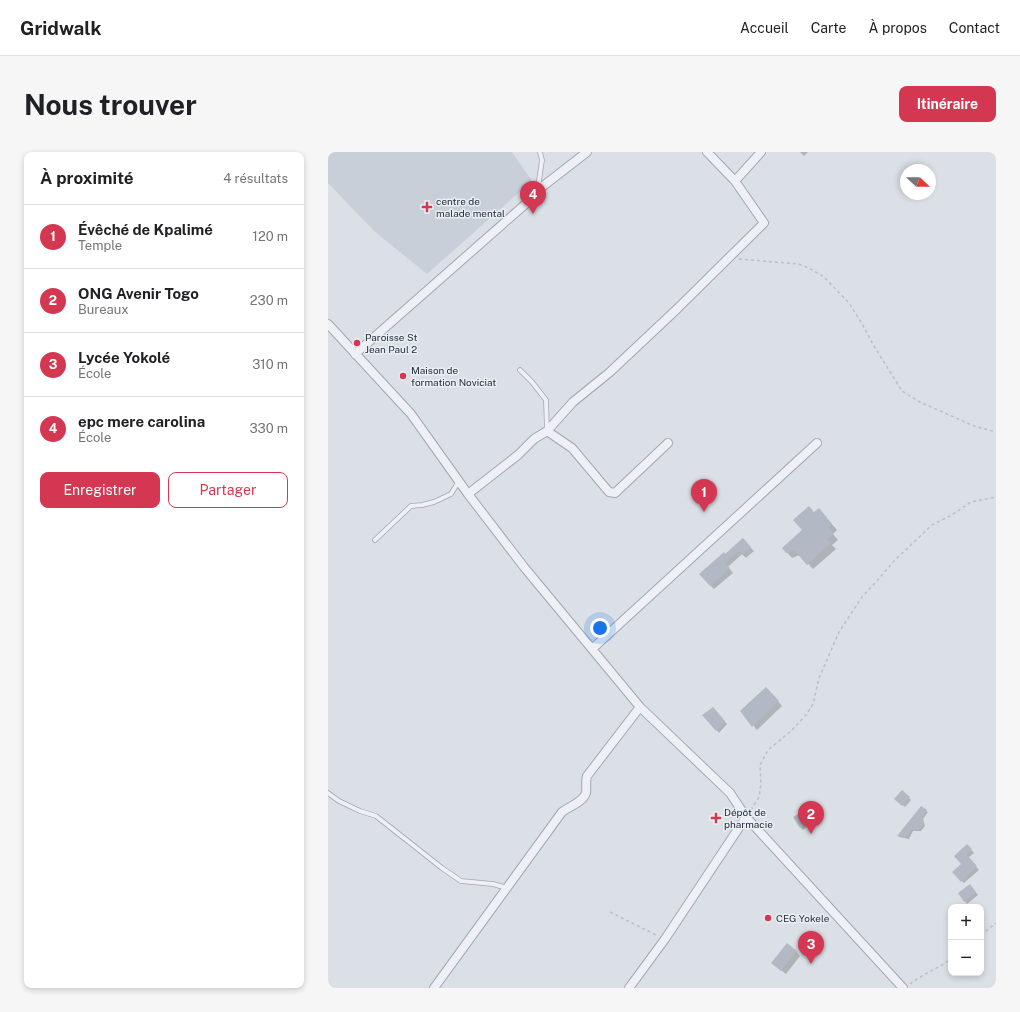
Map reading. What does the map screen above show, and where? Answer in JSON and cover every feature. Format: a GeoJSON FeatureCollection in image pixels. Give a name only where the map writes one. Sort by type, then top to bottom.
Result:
{"type":"FeatureCollection","features":[{"type":"Feature","properties":{"kind":"street"},"geometry":{"type":"LineString","coordinates":[[355,354],[529,201],[538,190],[587,152]]}},
{"type":"Feature","properties":{"kind":"street"},"geometry":{"type":"LineString","coordinates":[[468,494],[518,456],[534,439],[547,431],[573,402],[621,362],[764,223],[735,181],[707,152]]}},
{"type":"Feature","properties":{"kind":"street"},"geometry":{"type":"LineString","coordinates":[[735,181],[761,152]]}},
{"type":"Feature","properties":{"kind":"street"},"geometry":{"type":"LineString","coordinates":[[328,324],[411,414],[468,494],[524,567],[640,707],[730,793],[746,817],[904,988]]}},
{"type":"Feature","properties":{"kind":"street"},"geometry":{"type":"LineString","coordinates":[[547,431],[572,448],[612,494],[615,493],[668,443]]}},
{"type":"Feature","properties":{"kind":"street"},"geometry":{"type":"LineString","coordinates":[[592,649],[817,443]]}},
{"type":"Feature","properties":{"kind":"street"},"geometry":{"type":"LineString","coordinates":[[434,988],[562,812],[575,804],[585,795],[585,783],[587,776],[640,707]]}},
{"type":"Feature","properties":{"kind":"street"},"geometry":{"type":"LineString","coordinates":[[629,988],[665,939],[746,817]]}},
{"type":"Feature","properties":{"kind":"lane"},"geometry":{"type":"LineString","coordinates":[[538,190],[542,160],[540,152]]}},
{"type":"Feature","properties":{"kind":"lane"},"geometry":{"type":"LineString","coordinates":[[520,370],[532,382],[546,400],[547,431]]}},
{"type":"Feature","properties":{"kind":"lane"},"geometry":{"type":"LineString","coordinates":[[375,540],[405,510],[411,506],[434,502],[451,494],[459,481]]}},
{"type":"Feature","properties":{"kind":"lane"},"geometry":{"type":"LineString","coordinates":[[328,793],[339,801],[360,812],[376,816],[442,868],[461,881],[493,884],[507,888]]}},
{"type":"Feature","properties":{"kind":"path"},"geometry":{"type":"LineString","coordinates":[[738,259],[798,264],[809,268],[824,277],[849,303],[902,391],[920,402],[974,426],[996,432]]}},
{"type":"Feature","properties":{"kind":"path"},"geometry":{"type":"LineString","coordinates":[[746,817],[759,797],[761,784],[760,765],[768,750],[792,731],[806,715],[813,704],[819,678],[839,632],[862,597],[894,561],[932,526],[971,502],[996,497]]}},
{"type":"Feature","properties":{"kind":"path"},"geometry":{"type":"LineString","coordinates":[[610,912],[665,939]]}},
{"type":"Feature","properties":{"kind":"path"},"geometry":{"type":"LineString","coordinates":[[984,933],[996,923]]}},
{"type":"Feature","properties":{"kind":"path"},"geometry":{"type":"LineString","coordinates":[[904,988],[921,975],[933,971],[948,961]]}},
{"type":"Feature","properties":{"kind":"shaded area","name":"centre de malade mental"},"geometry":{"type":"Polygon","coordinates":[[[328,152],[512,152],[532,181],[427,274],[374,231],[328,183],[328,152]]]}},
{"type":"Feature","properties":{"kind":"building"},"geometry":{"type":"Polygon","coordinates":[[[809,506],[814,512],[819,508],[832,524],[828,527],[834,534],[827,539],[831,543],[807,565],[794,550],[786,553],[782,548],[802,530],[793,520],[809,506]]]}},
{"type":"Feature","properties":{"kind":"building"},"geometry":{"type":"Polygon","coordinates":[[[743,538],[751,547],[742,555],[738,551],[725,563],[730,568],[710,586],[699,574],[743,538]]]}},
{"type":"Feature","properties":{"kind":"building"},"geometry":{"type":"Polygon","coordinates":[[[766,687],[779,701],[752,727],[740,711],[766,687]]]}},
{"type":"Feature","properties":{"kind":"building"},"geometry":{"type":"Polygon","coordinates":[[[713,707],[725,721],[716,731],[702,715],[713,707]]]}},
{"type":"Feature","properties":{"kind":"building"},"geometry":{"type":"Polygon","coordinates":[[[902,790],[910,797],[902,806],[894,799],[902,790]]]}},
{"type":"Feature","properties":{"kind":"building"},"geometry":{"type":"Polygon","coordinates":[[[921,806],[927,810],[922,817],[924,822],[921,828],[917,830],[911,829],[907,837],[897,836],[921,806]]]}},
{"type":"Feature","properties":{"kind":"building"},"geometry":{"type":"Polygon","coordinates":[[[798,814],[805,824],[800,828],[793,817],[798,814]]]}},
{"type":"Feature","properties":{"kind":"building"},"geometry":{"type":"Polygon","coordinates":[[[967,844],[972,849],[967,855],[977,866],[961,882],[952,872],[961,864],[954,856],[967,844]]]}},
{"type":"Feature","properties":{"kind":"building"},"geometry":{"type":"Polygon","coordinates":[[[970,884],[976,892],[964,902],[958,893],[970,884]]]}},
{"type":"Feature","properties":{"kind":"building"},"geometry":{"type":"Polygon","coordinates":[[[787,943],[797,951],[781,971],[771,963],[787,943]]]}},
{"type":"Feature","properties":{"kind":"place","name":"centre de malade mental"},"geometry":{"type":"Point","coordinates":[427,207]}},
{"type":"Feature","properties":{"kind":"place","name":"epc mere carolina"},"geometry":{"type":"Point","coordinates":[533,214]}},
{"type":"Feature","properties":{"kind":"place","name":"Paroisse St Jean Paul 2"},"geometry":{"type":"Point","coordinates":[357,343]}},
{"type":"Feature","properties":{"kind":"place","name":"Maison de formation Noviciat"},"geometry":{"type":"Point","coordinates":[403,376]}},
{"type":"Feature","properties":{"kind":"place","name":"Évêché de Kpalimé"},"geometry":{"type":"Point","coordinates":[704,512]}},
{"type":"Feature","properties":{"kind":"place","name":"Dépôt de pharmacie"},"geometry":{"type":"Point","coordinates":[716,818]}},
{"type":"Feature","properties":{"kind":"place","name":"ONG Avenir Togo"},"geometry":{"type":"Point","coordinates":[811,834]}},
{"type":"Feature","properties":{"kind":"place","name":"CEG Yokele"},"geometry":{"type":"Point","coordinates":[768,918]}},
{"type":"Feature","properties":{"kind":"place","name":"Lycée Yokolé"},"geometry":{"type":"Point","coordinates":[811,964]}}]}
